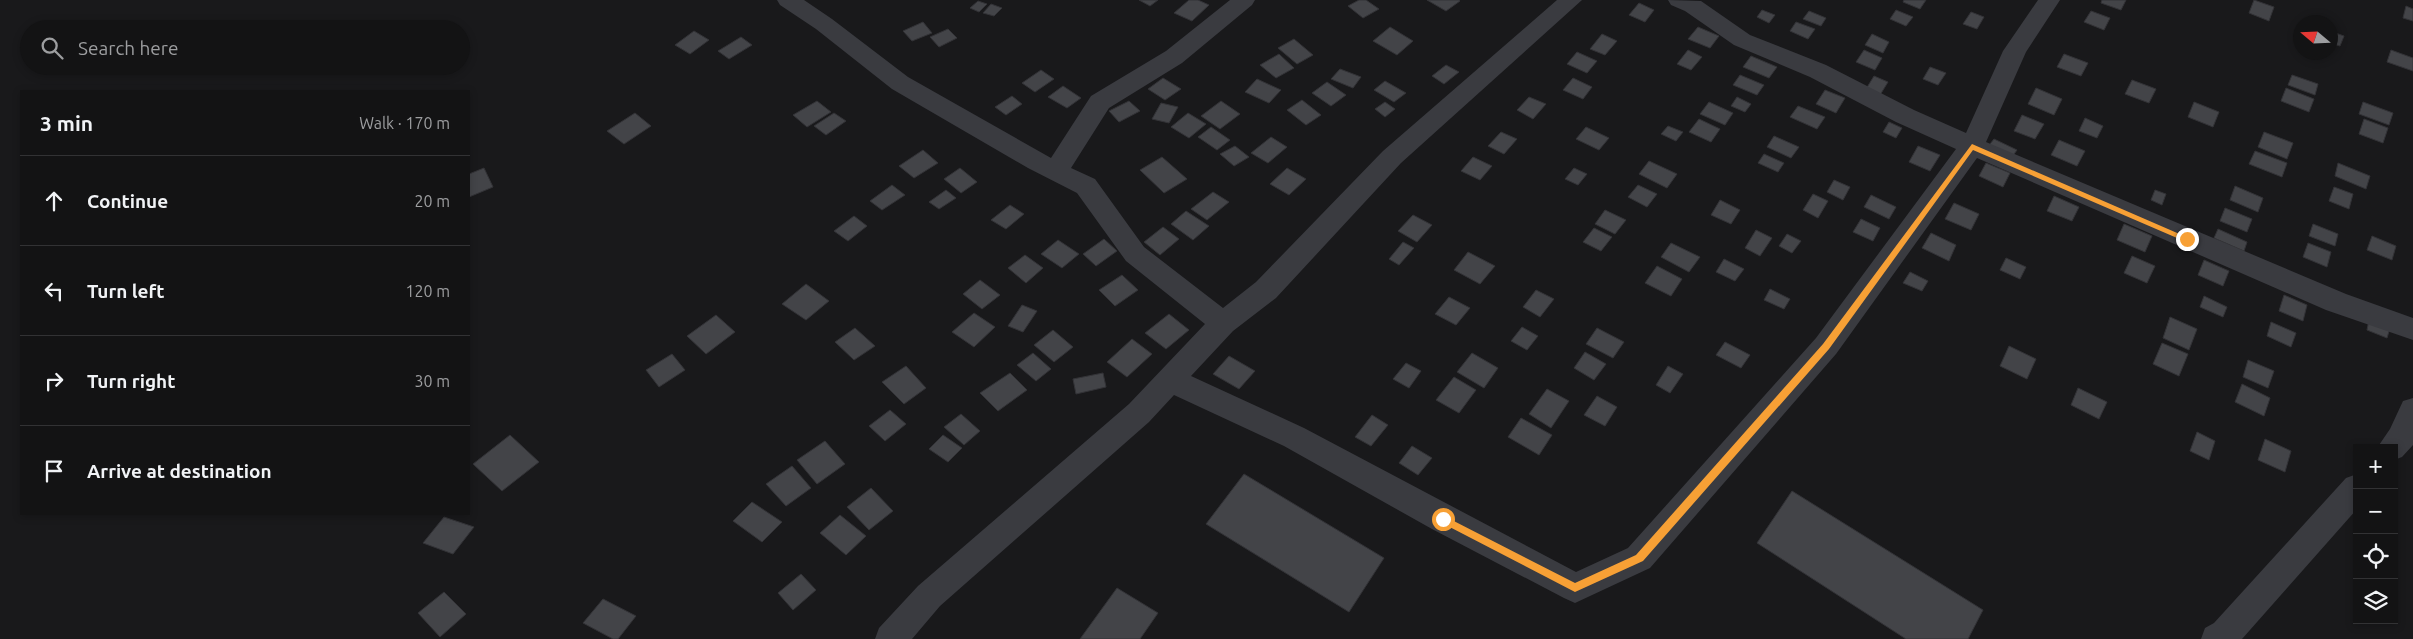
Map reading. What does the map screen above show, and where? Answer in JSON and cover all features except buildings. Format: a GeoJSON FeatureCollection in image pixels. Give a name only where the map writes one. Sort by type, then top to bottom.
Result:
{"type":"FeatureCollection","features":[{"type":"Feature","properties":{"kind":"street"},"geometry":{"type":"LineString","coordinates":[[788,0],[824,24],[900,83],[1056,172],[1086,186],[1135,254],[1223,323]]}},
{"type":"Feature","properties":{"kind":"street"},"geometry":{"type":"LineString","coordinates":[[1056,172],[1100,102],[1174,57],[1244,0]]}},
{"type":"Feature","properties":{"kind":"street"},"geometry":{"type":"LineString","coordinates":[[891,639],[929,596],[1139,413],[1223,323],[1266,290],[1392,157],[1571,0]]}},
{"type":"Feature","properties":{"kind":"street"},"geometry":{"type":"LineString","coordinates":[[1679,0],[1693,6],[1742,40],[1818,71],[1905,116],[2336,302],[2413,329]]}},
{"type":"Feature","properties":{"kind":"street"},"geometry":{"type":"LineString","coordinates":[[1171,380],[1294,437],[1443,519],[1575,588],[1639,558],[1826,346],[1972,146],[2015,51],[2049,0]]}},
{"type":"Feature","properties":{"kind":"street"},"geometry":{"type":"LineString","coordinates":[[2396,444],[2402,437],[2413,410]]}},
{"type":"Feature","properties":{"kind":"street"},"geometry":{"type":"LineString","coordinates":[[2217,639],[2225,634],[2355,489]]}},
{"type":"Feature","properties":{"kind":"route"},"geometry":{"type":"LineString","coordinates":[[1443,519],[1575,588],[1639,558],[1826,346],[1886,261],[1972,146],[2187,239]]}}]}
